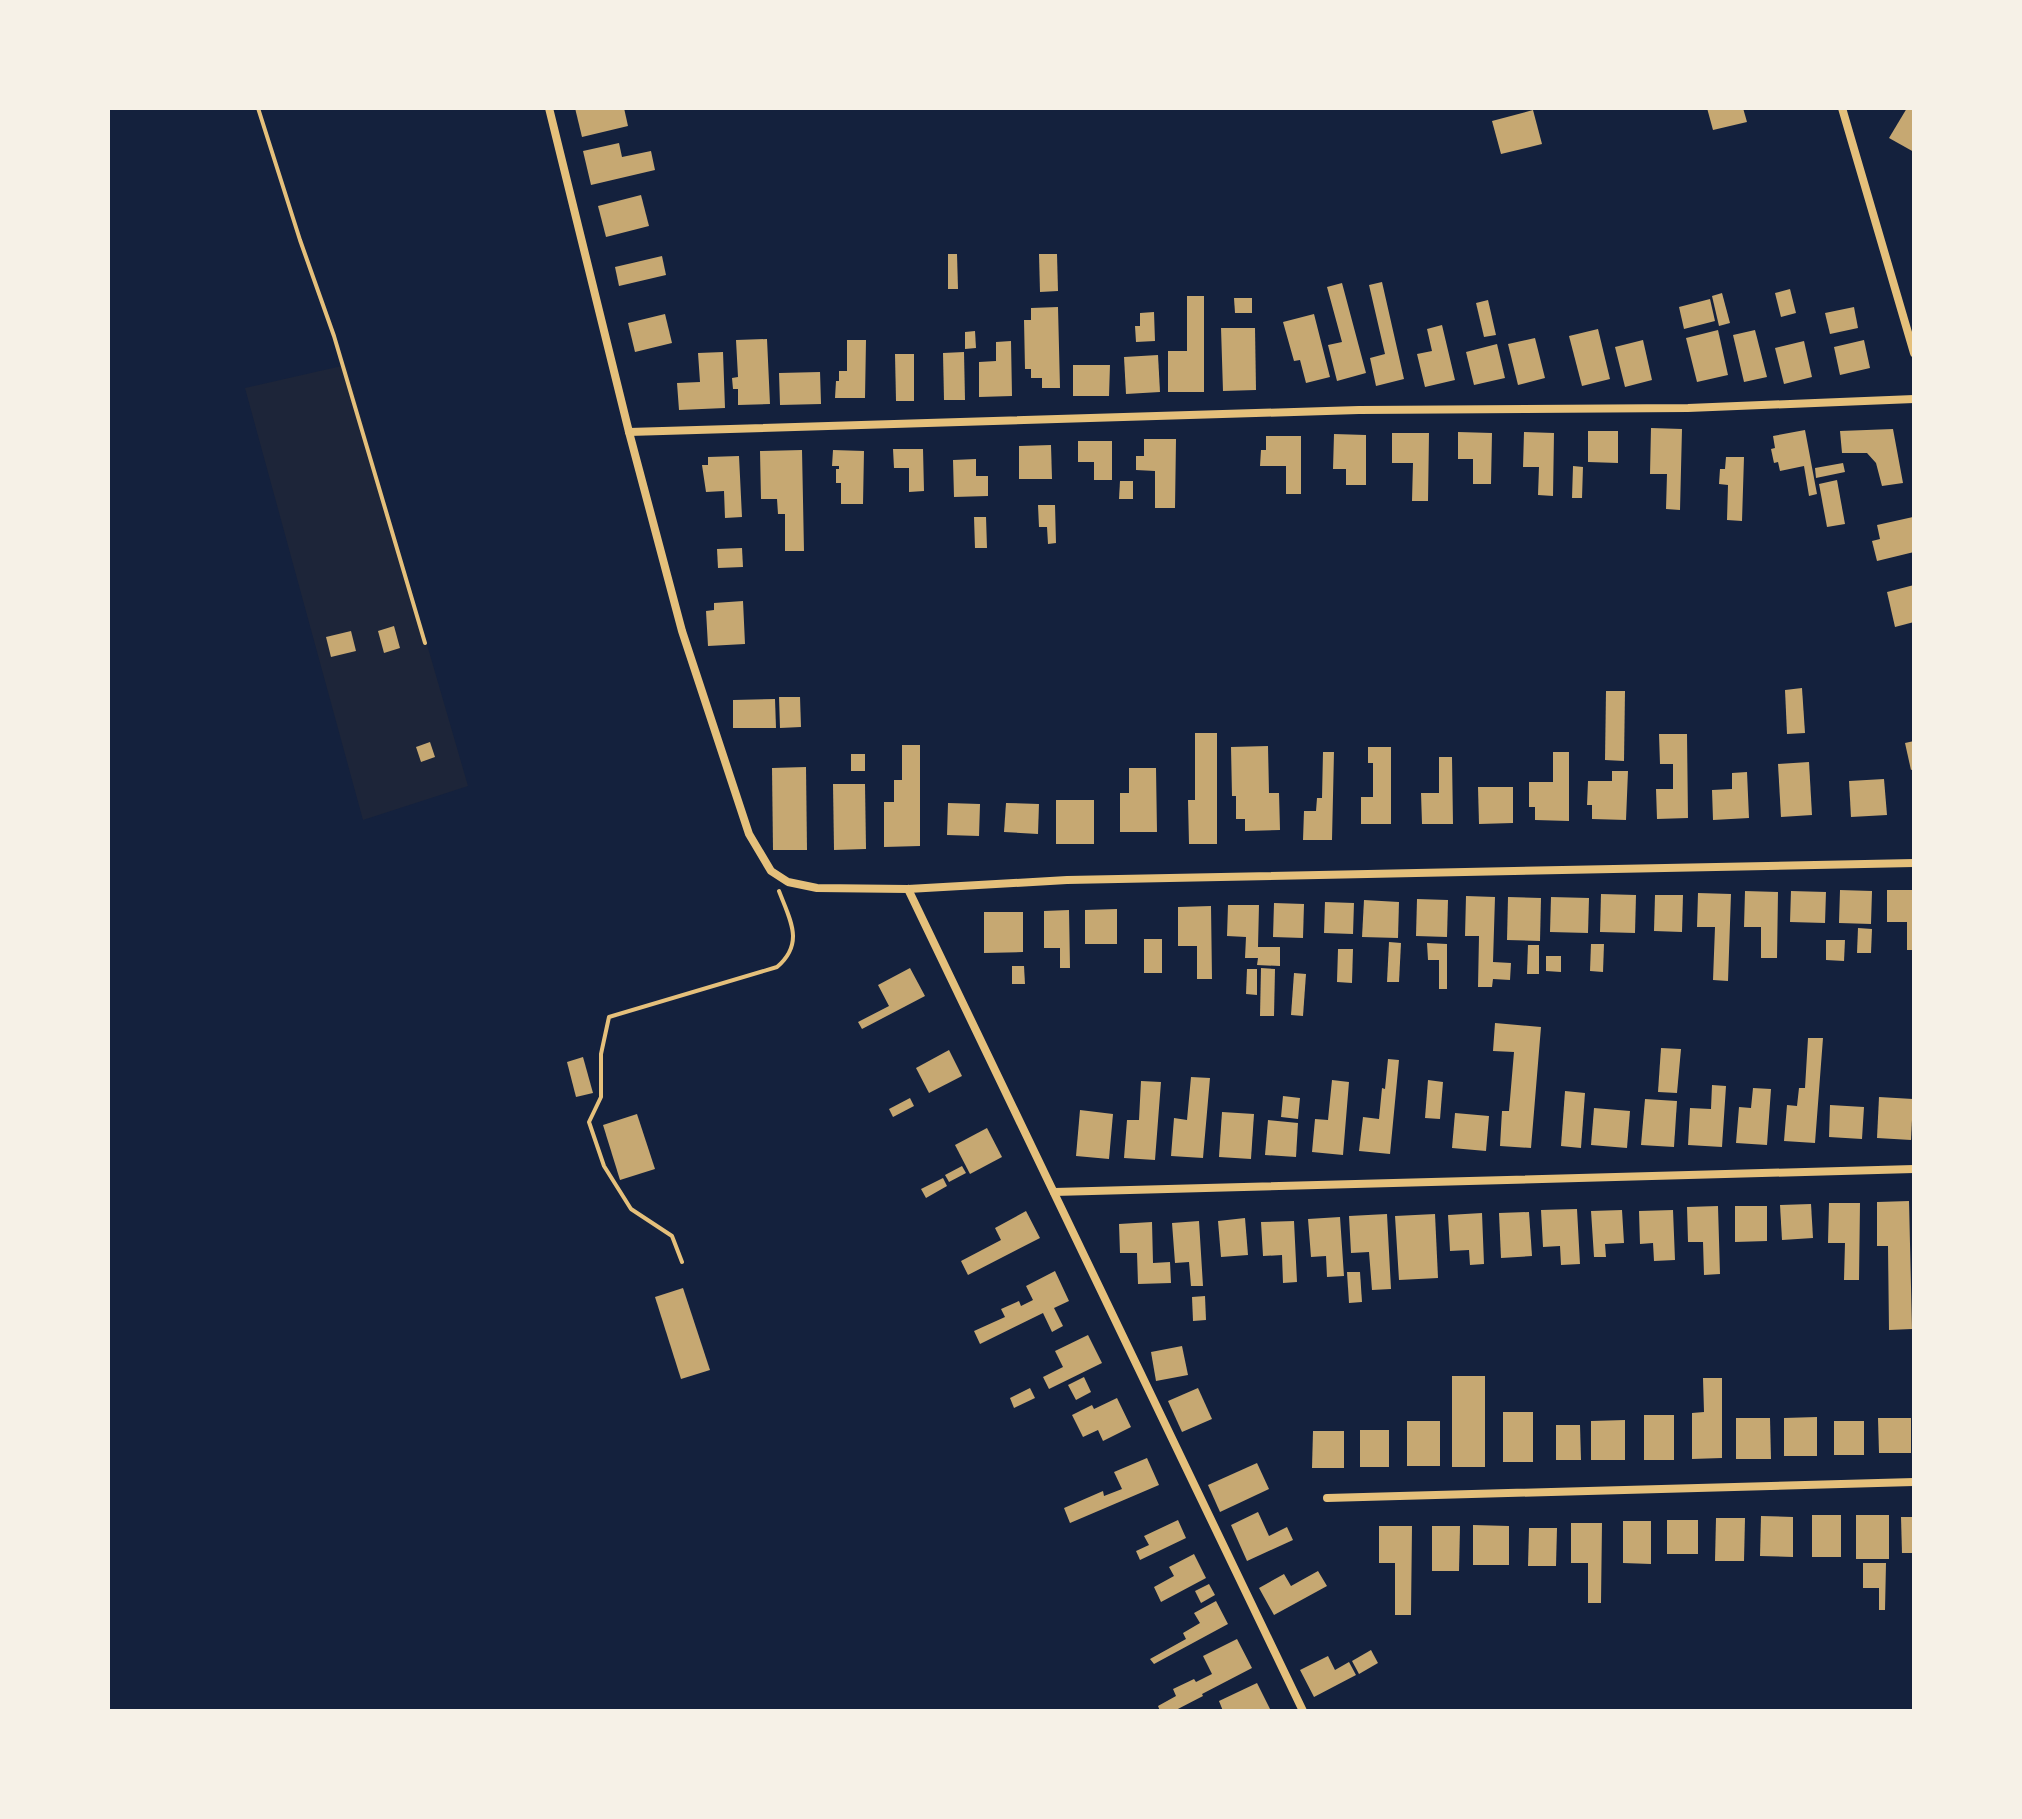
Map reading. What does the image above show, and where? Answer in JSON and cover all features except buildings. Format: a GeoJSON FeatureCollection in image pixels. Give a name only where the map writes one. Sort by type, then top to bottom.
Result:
{"type":"FeatureCollection","features":[{"type":"Feature","properties":{"kind":"street"},"geometry":{"type":"LineString","coordinates":[[549,108],[682,631],[749,834],[771,871],[788,882],[817,888],[908,889],[1067,880],[1914,863]]}},
{"type":"Feature","properties":{"kind":"street"},"geometry":{"type":"LineString","coordinates":[[1842,108],[1914,353]]}},
{"type":"Feature","properties":{"kind":"street"},"geometry":{"type":"LineString","coordinates":[[629,432],[1328,411],[1688,408],[1914,399]]}},
{"type":"Feature","properties":{"kind":"street"},"geometry":{"type":"LineString","coordinates":[[908,889],[1303,1711]]}},
{"type":"Feature","properties":{"kind":"street"},"geometry":{"type":"LineString","coordinates":[[1054,1192],[1914,1169]]}},
{"type":"Feature","properties":{"kind":"street"},"geometry":{"type":"LineString","coordinates":[[1327,1498],[1914,1482]]}},
{"type":"Feature","properties":{"kind":"path"},"geometry":{"type":"LineString","coordinates":[[258,108],[334,336],[425,643]]}},
{"type":"Feature","properties":{"kind":"path"},"geometry":{"type":"LineString","coordinates":[[682,1262],[672,1236],[631,1209],[604,1166],[589,1122],[601,1097],[601,1054],[606,1030],[609,1017],[777,967],[787,958],[792,950],[794,929],[771,871]]}},
{"type":"Feature","properties":{"kind":"shaded area"},"geometry":{"type":"Polygon","coordinates":[[[346,365],[468,786],[363,820],[245,388],[346,365]]]}}]}
